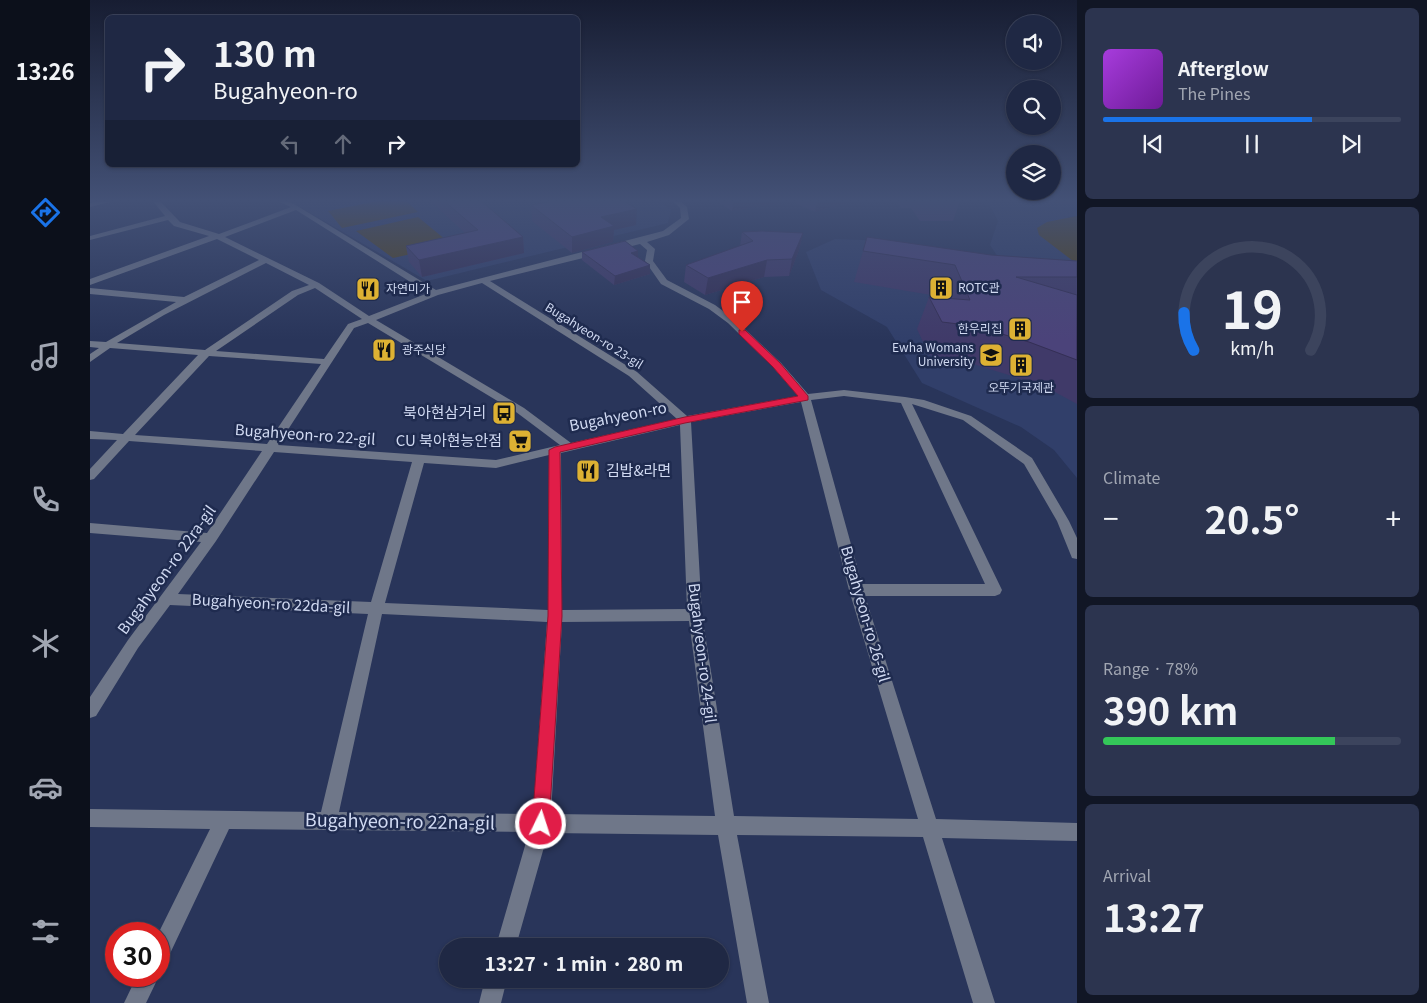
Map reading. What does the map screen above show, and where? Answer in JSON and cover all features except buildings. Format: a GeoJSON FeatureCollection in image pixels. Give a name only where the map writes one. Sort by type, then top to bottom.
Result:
{"type":"FeatureCollection","features":[{"type":"Feature","properties":{"kind":"street"},"geometry":{"type":"LineString","coordinates":[[90,282],[190,247]]}},
{"type":"Feature","properties":{"kind":"street","name":"Bugahyeon-ro"},"geometry":{"type":"LineString","coordinates":[[239,247],[316,285],[370,320],[520,410],[562,448],[685,420],[805,398],[844,393],[920,402],[967,418],[1028,461],[1063,521],[1077,554]]}},
{"type":"Feature","properties":{"kind":"street"},"geometry":{"type":"LineString","coordinates":[[359,247],[435,293]]}},
{"type":"Feature","properties":{"kind":"street"},"geometry":{"type":"LineString","coordinates":[[272,448],[351,326],[435,293],[617,247]]}},
{"type":"Feature","properties":{"kind":"street"},"geometry":{"type":"LineString","coordinates":[[648,247],[651,249],[649,261],[664,282],[712,307],[731,321],[777,365],[805,398]]}},
{"type":"Feature","properties":{"kind":"street"},"geometry":{"type":"LineString","coordinates":[[90,359],[107,345],[186,300],[255,264],[267,260]]}},
{"type":"Feature","properties":{"kind":"street","name":"Bugahyeon-ro 23-gil"},"geometry":{"type":"LineString","coordinates":[[483,280],[633,374],[685,420]]}},
{"type":"Feature","properties":{"kind":"street"},"geometry":{"type":"LineString","coordinates":[[90,476],[205,354],[295,293],[316,285]]}},
{"type":"Feature","properties":{"kind":"street"},"geometry":{"type":"LineString","coordinates":[[90,291],[186,300]]}},
{"type":"Feature","properties":{"kind":"street"},"geometry":{"type":"LineString","coordinates":[[90,344],[327,362]]}},
{"type":"Feature","properties":{"kind":"street","name":"Bugahyeon-ro 26-gil"},"geometry":{"type":"LineString","coordinates":[[805,398],[856,590],[984,1003]]}},
{"type":"Feature","properties":{"kind":"street"},"geometry":{"type":"LineString","coordinates":[[856,590],[995,590],[906,400]]}},
{"type":"Feature","properties":{"kind":"street","name":"Bugahyeon-ro 24-gil"},"geometry":{"type":"LineString","coordinates":[[685,420],[695,615],[726,826],[758,1003]]}},
{"type":"Feature","properties":{"kind":"street","name":"Bugahyeon-ro 22-gil"},"geometry":{"type":"LineString","coordinates":[[90,435],[496,464],[562,448]]}},
{"type":"Feature","properties":{"kind":"street","name":"Bugahyeon-ro 22ra-gil"},"geometry":{"type":"LineString","coordinates":[[90,711],[133,644],[211,538],[272,448]]}},
{"type":"Feature","properties":{"kind":"street"},"geometry":{"type":"LineString","coordinates":[[508,938],[541,824],[555,616],[562,448]]}},
{"type":"Feature","properties":{"kind":"street"},"geometry":{"type":"LineString","coordinates":[[328,821],[376,609],[419,458]]}},
{"type":"Feature","properties":{"kind":"street"},"geometry":{"type":"LineString","coordinates":[[90,528],[211,538]]}},
{"type":"Feature","properties":{"kind":"street","name":"Bugahyeon-ro 22da-gil"},"geometry":{"type":"LineString","coordinates":[[166,599],[555,616],[695,615]]}},
{"type":"Feature","properties":{"kind":"street","name":"Bugahyeon-ro 22na-gil"},"geometry":{"type":"LineString","coordinates":[[90,818],[726,826]]}},
{"type":"Feature","properties":{"kind":"street"},"geometry":{"type":"LineString","coordinates":[[170,931],[224,820]]}},
{"type":"Feature","properties":{"kind":"street"},"geometry":{"type":"LineString","coordinates":[[726,826],[1077,832]]}},
{"type":"Feature","properties":{"kind":"street"},"geometry":{"type":"LineString","coordinates":[[135,1003],[143,987]]}},
{"type":"Feature","properties":{"kind":"street"},"geometry":{"type":"LineString","coordinates":[[490,1003],[494,988]]}},
{"type":"Feature","properties":{"kind":"shaded area"},"geometry":{"type":"Polygon","coordinates":[[[368,247],[569,247],[427,281],[368,247]]]}},
{"type":"Feature","properties":{"kind":"shaded area"},"geometry":{"type":"Polygon","coordinates":[[[378,247],[444,247],[393,258],[378,247]]]}},
{"type":"Feature","properties":{"kind":"shaded area","name":"Ewha Womans University"},"geometry":{"type":"Polygon","coordinates":[[[818,247],[901,247],[1004,266],[991,247],[1074,247],[1077,264],[1077,478],[1054,450],[1021,427],[922,383],[887,327],[821,290],[806,252],[818,247]]]}},
{"type":"Feature","properties":{"kind":"shaded area"},"geometry":{"type":"Polygon","coordinates":[[[1054,247],[1077,247],[1077,264],[1054,247]]]}},
{"type":"Feature","properties":{"kind":"place","name":"ROTC관"},"geometry":{"type":"Point","coordinates":[941,288]}},
{"type":"Feature","properties":{"kind":"place","name":"자연미가"},"geometry":{"type":"Point","coordinates":[368,289]}},
{"type":"Feature","properties":{"kind":"place","name":"한우리집"},"geometry":{"type":"Point","coordinates":[1020,329]}},
{"type":"Feature","properties":{"kind":"place","name":"광주식당"},"geometry":{"type":"Point","coordinates":[384,350]}},
{"type":"Feature","properties":{"kind":"place","name":"Ewha Womans University"},"geometry":{"type":"Point","coordinates":[991,355]}},
{"type":"Feature","properties":{"kind":"place","name":"오뚜기국제관"},"geometry":{"type":"Point","coordinates":[1021,365]}},
{"type":"Feature","properties":{"kind":"place","name":"북아현삼거리"},"geometry":{"type":"Point","coordinates":[504,413]}},
{"type":"Feature","properties":{"kind":"place","name":"CU 북아현능안점"},"geometry":{"type":"Point","coordinates":[520,441]}},
{"type":"Feature","properties":{"kind":"place","name":"김밥&라면"},"geometry":{"type":"Point","coordinates":[588,471]}},
{"type":"Feature","properties":{"kind":"route"},"geometry":{"type":"LineString","coordinates":[[541,824],[555,616],[555,450],[685,420],[805,398],[777,365],[742,332]]}}]}
